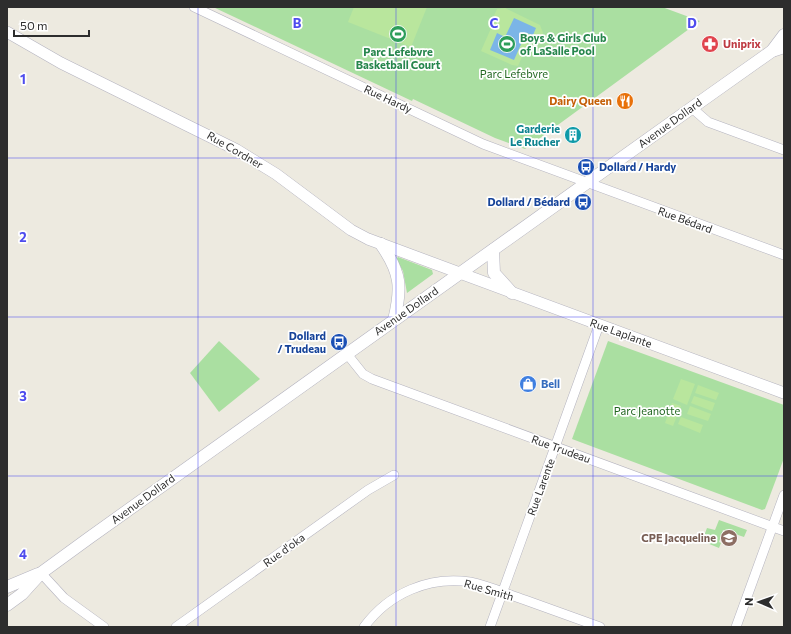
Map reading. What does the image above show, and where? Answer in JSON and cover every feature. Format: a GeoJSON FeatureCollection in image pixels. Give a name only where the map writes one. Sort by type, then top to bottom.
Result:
{"type":"FeatureCollection","features":[{"type":"Feature","properties":{"kind":"main road","name":"Avenue Dollard"},"geometry":{"type":"LineString","coordinates":[[772,51],[784,34]]}},
{"type":"Feature","properties":{"kind":"main road","name":"Avenue Dollard"},"geometry":{"type":"LineString","coordinates":[[7,588],[41,573],[772,51],[784,47]]}},
{"type":"Feature","properties":{"kind":"main road"},"geometry":{"type":"LineString","coordinates":[[381,244],[394,263],[399,282],[400,294],[394,320]]}},
{"type":"Feature","properties":{"kind":"main road"},"geometry":{"type":"LineString","coordinates":[[493,250],[494,273],[512,293]]}},
{"type":"Feature","properties":{"kind":"main road","name":"Avenue Dollard"},"geometry":{"type":"LineString","coordinates":[[7,605],[22,594],[41,573]]}},
{"type":"Feature","properties":{"kind":"street","name":"Rue Hardy"},"geometry":{"type":"LineString","coordinates":[[194,7],[483,144],[586,183]]}},
{"type":"Feature","properties":{"kind":"street","name":"Rue Cordner"},"geometry":{"type":"LineString","coordinates":[[7,32],[61,63],[237,150],[276,174],[351,230],[381,244],[459,274]]}},
{"type":"Feature","properties":{"kind":"street"},"geometry":{"type":"LineString","coordinates":[[692,108],[708,122],[784,150]]}},
{"type":"Feature","properties":{"kind":"street","name":"Rue Bédard"},"geometry":{"type":"LineString","coordinates":[[586,183],[784,255]]}},
{"type":"Feature","properties":{"kind":"street","name":"Rue Laplante"},"geometry":{"type":"LineString","coordinates":[[459,274],[784,393]]}},
{"type":"Feature","properties":{"kind":"street","name":"Rue Larente"},"geometry":{"type":"LineString","coordinates":[[490,627],[599,325]]}},
{"type":"Feature","properties":{"kind":"street","name":"Rue Trudeau"},"geometry":{"type":"LineString","coordinates":[[347,354],[360,371],[367,377],[784,531]]}},
{"type":"Feature","properties":{"kind":"street","name":"Rue d'oka"},"geometry":{"type":"LineString","coordinates":[[176,627],[368,490],[394,475]]}},
{"type":"Feature","properties":{"kind":"street"},"geometry":{"type":"LineString","coordinates":[[736,627],[784,495]]}},
{"type":"Feature","properties":{"kind":"street"},"geometry":{"type":"LineString","coordinates":[[41,573],[64,598],[104,627]]}},
{"type":"Feature","properties":{"kind":"street","name":"Rue Smith"},"geometry":{"type":"LineString","coordinates":[[364,627],[375,613],[388,602],[413,588],[430,583],[450,581],[471,582],[600,627]]}},
{"type":"Feature","properties":{"kind":"green space","name":"Parc Lefebvre"},"geometry":{"type":"Polygon","coordinates":[[[213,7],[662,7],[700,21],[525,149],[495,138],[413,99],[412,101],[213,7]]]}},
{"type":"Feature","properties":{"kind":"green space","name":"Parc Lefebvre Basketball Court"},"geometry":{"type":"Polygon","coordinates":[[[354,7],[427,7],[411,47],[348,22],[354,7]]]}},
{"type":"Feature","properties":{"kind":"green space"},"geometry":{"type":"Polygon","coordinates":[[[505,8],[540,25],[543,33],[540,38],[529,41],[518,66],[512,65],[481,51],[492,26],[490,24],[497,9],[505,8]]]}},
{"type":"Feature","properties":{"kind":"green space"},"geometry":{"type":"Polygon","coordinates":[[[398,257],[432,270],[433,274],[407,293],[403,271],[396,259],[398,257]]]}},
{"type":"Feature","properties":{"kind":"green space"},"geometry":{"type":"Polygon","coordinates":[[[219,341],[260,379],[219,412],[190,373],[219,341]]]}},
{"type":"Feature","properties":{"kind":"green space","name":"Parc Jeanotte"},"geometry":{"type":"Polygon","coordinates":[[[608,341],[784,405],[784,458],[765,509],[762,510],[572,439],[608,341]]]}},
{"type":"Feature","properties":{"kind":"green space"},"geometry":{"type":"Polygon","coordinates":[[[681,379],[695,384],[687,405],[673,399],[681,379]]]}},
{"type":"Feature","properties":{"kind":"green space"},"geometry":{"type":"Polygon","coordinates":[[[698,385],[719,393],[716,400],[695,393],[698,385]]]}},
{"type":"Feature","properties":{"kind":"green space"},"geometry":{"type":"Polygon","coordinates":[[[694,396],[715,403],[712,411],[691,403],[694,396]]]}},
{"type":"Feature","properties":{"kind":"green space"},"geometry":{"type":"Polygon","coordinates":[[[672,403],[681,406],[673,426],[665,423],[672,403]]]}},
{"type":"Feature","properties":{"kind":"green space"},"geometry":{"type":"Polygon","coordinates":[[[690,406],[711,414],[708,421],[687,414],[690,406]]]}},
{"type":"Feature","properties":{"kind":"green space"},"geometry":{"type":"Polygon","coordinates":[[[681,417],[703,425],[700,433],[678,424],[681,417]]]}},
{"type":"Feature","properties":{"kind":"green space"},"geometry":{"type":"Polygon","coordinates":[[[719,520],[747,530],[744,537],[723,530],[719,542],[721,543],[719,548],[702,541],[707,528],[715,530],[719,520]]]}},
{"type":"Feature","properties":{"kind":"water","name":"Boys & Girls Club of LaSalle Pool"},"geometry":{"type":"Polygon","coordinates":[[[514,18],[536,28],[533,35],[526,33],[514,60],[490,50],[497,33],[505,37],[514,18]]]}},
{"type":"Feature","properties":{"kind":"place","name":"Parc Lefebvre Basketball Court"},"geometry":{"type":"Point","coordinates":[398,34]}},
{"type":"Feature","properties":{"kind":"place","name":"Boys & Girls Club of LaSalle Pool"},"geometry":{"type":"Point","coordinates":[507,44]}},
{"type":"Feature","properties":{"kind":"place","name":"Uniprix"},"geometry":{"type":"Point","coordinates":[710,44]}},
{"type":"Feature","properties":{"kind":"place","name":"Dairy Queen"},"geometry":{"type":"Point","coordinates":[625,101]}},
{"type":"Feature","properties":{"kind":"place","name":"Garderie Le Rucher"},"geometry":{"type":"Point","coordinates":[573,135]}},
{"type":"Feature","properties":{"kind":"place","name":"Dollard / Hardy"},"geometry":{"type":"Point","coordinates":[586,167]}},
{"type":"Feature","properties":{"kind":"place","name":"Dollard / Bédard"},"geometry":{"type":"Point","coordinates":[583,202]}},
{"type":"Feature","properties":{"kind":"place","name":"Dollard / Trudeau"},"geometry":{"type":"Point","coordinates":[339,342]}},
{"type":"Feature","properties":{"kind":"place","name":"Bell"},"geometry":{"type":"Point","coordinates":[528,384]}},
{"type":"Feature","properties":{"kind":"place","name":"CPE Jacqueline"},"geometry":{"type":"Point","coordinates":[729,538]}}]}
